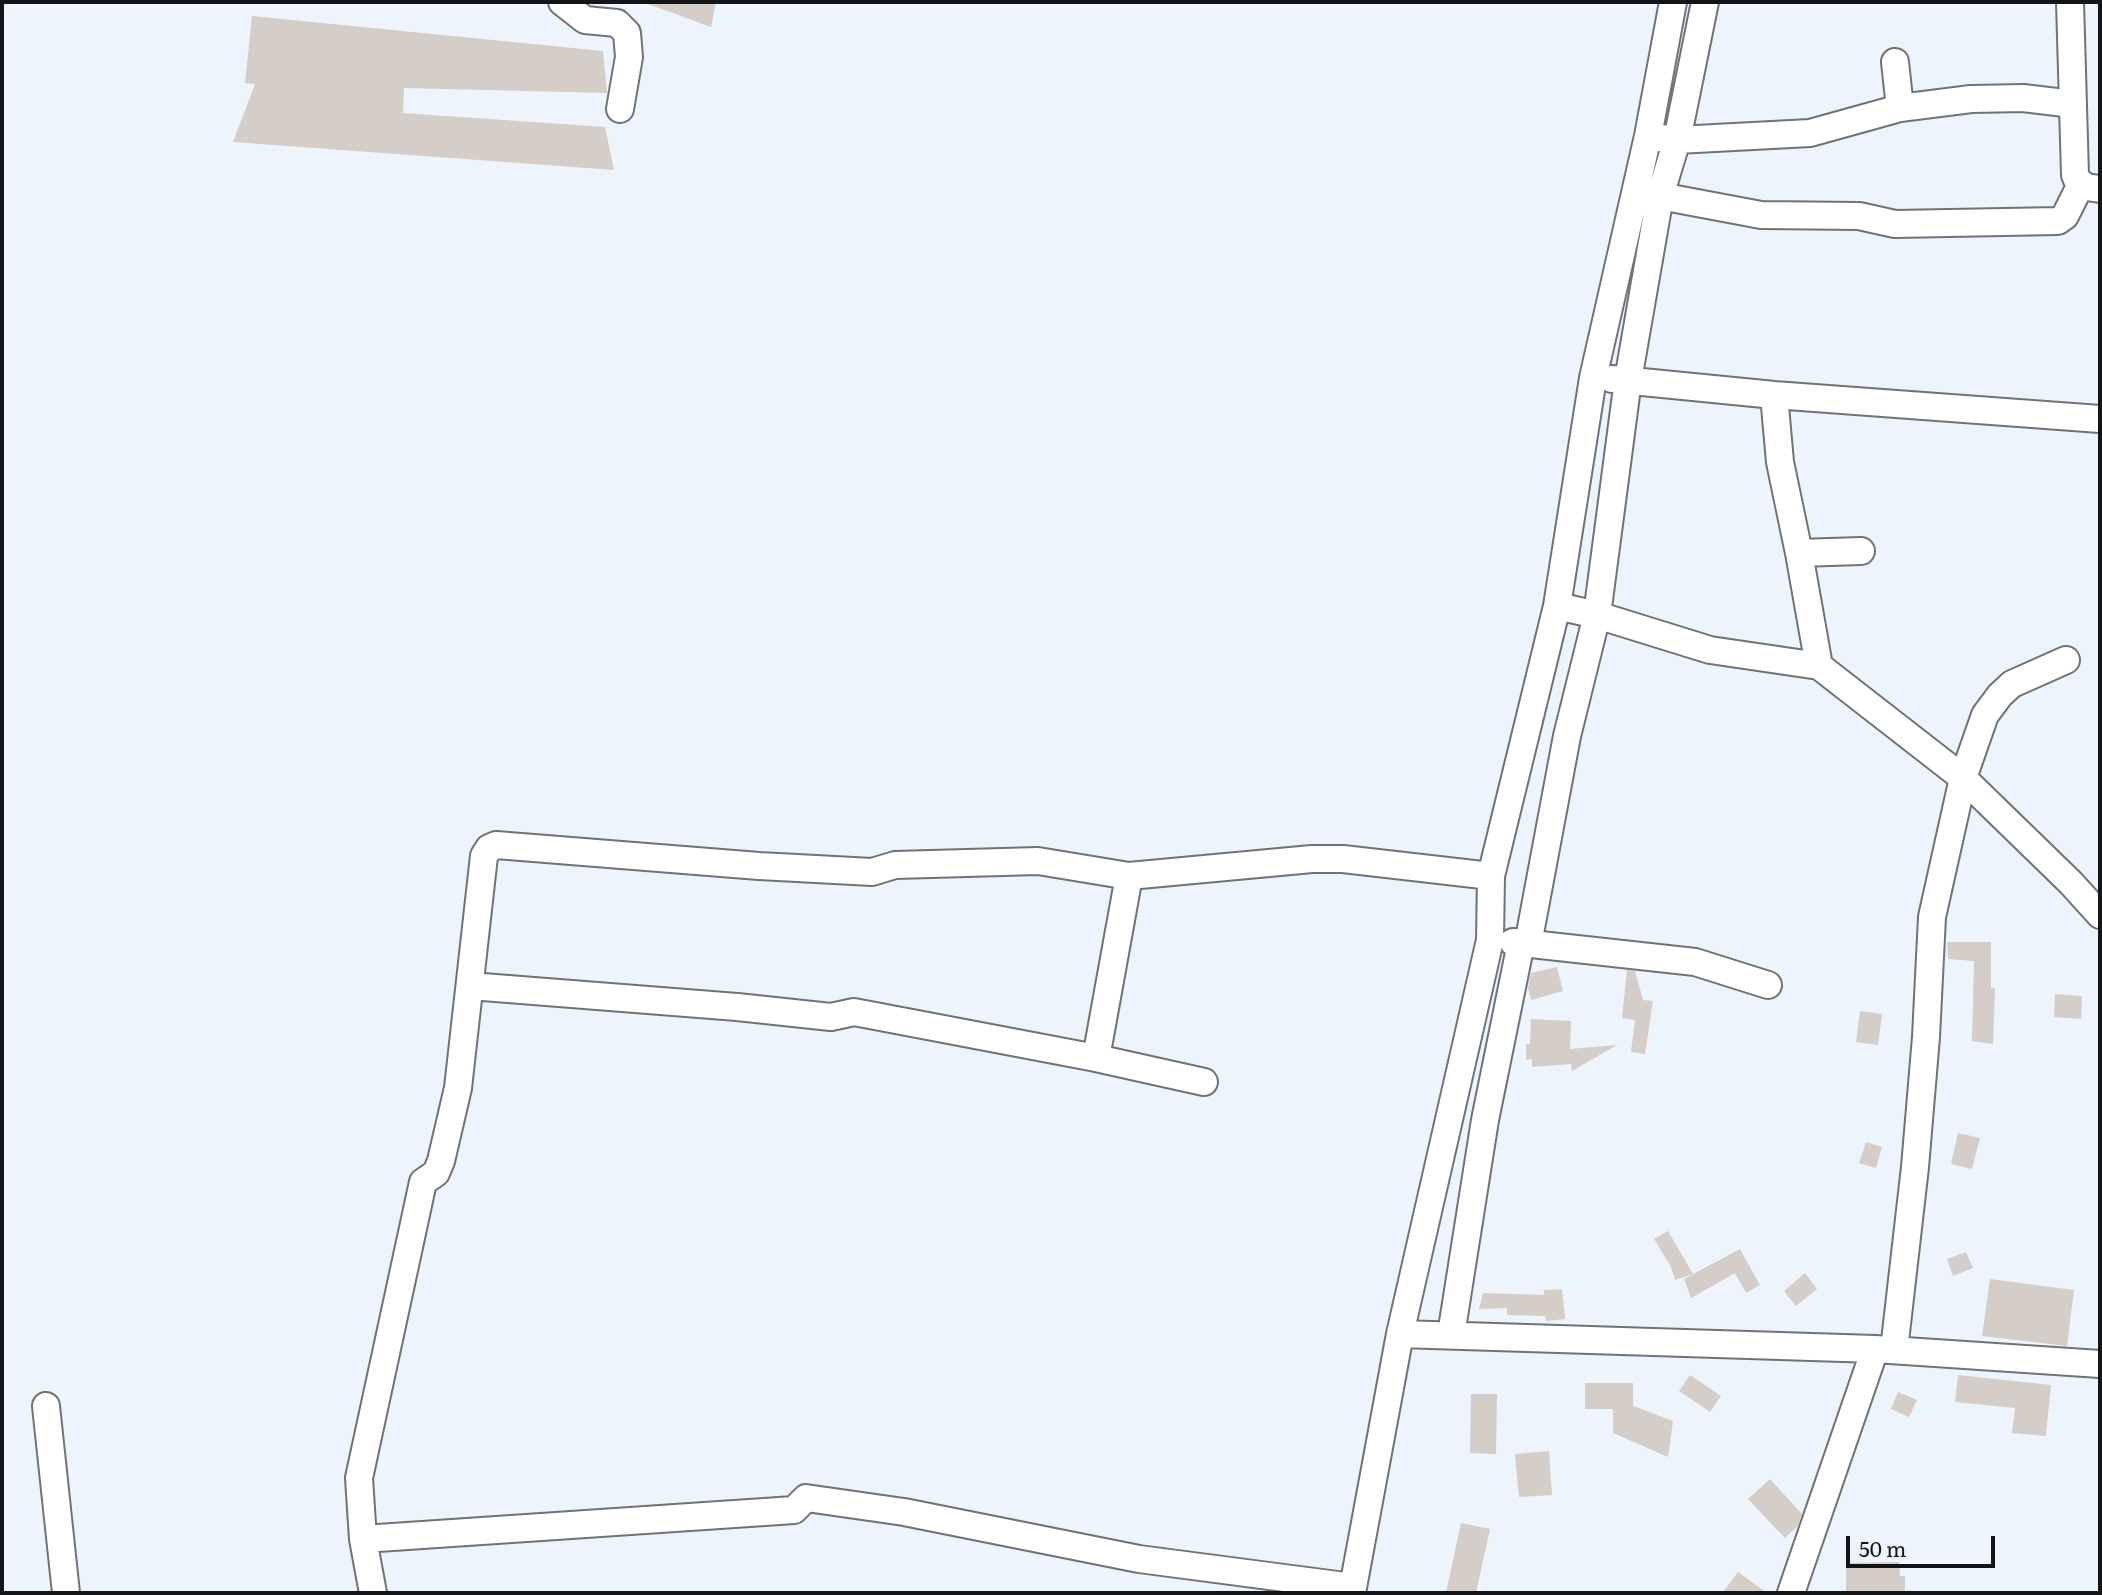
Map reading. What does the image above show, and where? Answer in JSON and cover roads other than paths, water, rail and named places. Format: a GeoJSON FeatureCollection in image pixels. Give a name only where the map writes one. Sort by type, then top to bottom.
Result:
{"type":"FeatureCollection","features":[{"type":"Feature","properties":{"kind":"street"},"geometry":{"type":"LineString","coordinates":[[562,2],[585,20],[617,23],[627,33],[629,57],[620,109]]}},
{"type":"Feature","properties":{"kind":"street"},"geometry":{"type":"LineString","coordinates":[[363,1539],[794,1510],[806,1498],[904,1512],[1139,1559],[1353,1590],[1400,1334],[1490,940],[1490,876],[1557,606],[1593,378],[1648,136],[1673,2]]}},
{"type":"Feature","properties":{"kind":"street"},"geometry":{"type":"LineString","coordinates":[[1660,196],[1761,215],[1859,216],[1895,224],[2057,221],[2065,216],[2091,186],[2075,175],[2070,2]]}},
{"type":"Feature","properties":{"kind":"street"},"geometry":{"type":"LineString","coordinates":[[1451,1335],[1485,1120],[1567,736],[1597,615],[1628,380],[1660,196],[1677,140],[1696,4]]}},
{"type":"Feature","properties":{"kind":"street"},"geometry":{"type":"LineString","coordinates":[[1895,62],[1900,108]]}},
{"type":"Feature","properties":{"kind":"street"},"geometry":{"type":"LineString","coordinates":[[1648,136],[1677,140],[1810,132],[1900,108],[1997,98],[2073,104]]}},
{"type":"Feature","properties":{"kind":"street"},"geometry":{"type":"LineString","coordinates":[[1593,378],[1774,395],[2100,419]]}},
{"type":"Feature","properties":{"kind":"street"},"geometry":{"type":"LineString","coordinates":[[1774,395],[1780,461],[1819,666]]}},
{"type":"Feature","properties":{"kind":"street"},"geometry":{"type":"LineString","coordinates":[[1799,553],[1861,551]]}},
{"type":"Feature","properties":{"kind":"street"},"geometry":{"type":"LineString","coordinates":[[1557,606],[1597,615],[1710,650],[1819,666],[1963,778],[2100,915]]}},
{"type":"Feature","properties":{"kind":"street"},"geometry":{"type":"LineString","coordinates":[[1791,1593],[1884,1349],[1915,1167],[1927,1037],[1932,917],[1971,749],[1985,715],[2000,695],[2012,684],[2067,660]]}},
{"type":"Feature","properties":{"kind":"street"},"geometry":{"type":"LineString","coordinates":[[373,1593],[363,1539],[359,1478],[423,1182],[436,1173],[458,1088],[484,856],[489,848],[496,845],[759,866],[872,872],[895,865],[1038,861],[1129,876],[1312,859],[1343,859],[1490,876]]}},
{"type":"Feature","properties":{"kind":"street"},"geometry":{"type":"LineString","coordinates":[[1096,1058],[1129,876]]}},
{"type":"Feature","properties":{"kind":"street"},"geometry":{"type":"LineString","coordinates":[[1490,940],[1695,962],[1768,985]]}},
{"type":"Feature","properties":{"kind":"street"},"geometry":{"type":"LineString","coordinates":[[470,986],[831,1017],[855,1013],[1096,1058],[1204,1082]]}},
{"type":"Feature","properties":{"kind":"street"},"geometry":{"type":"LineString","coordinates":[[1400,1334],[1884,1349],[2100,1364]]}},
{"type":"Feature","properties":{"kind":"street"},"geometry":{"type":"LineString","coordinates":[[46,1406],[66,1593]]}}]}
